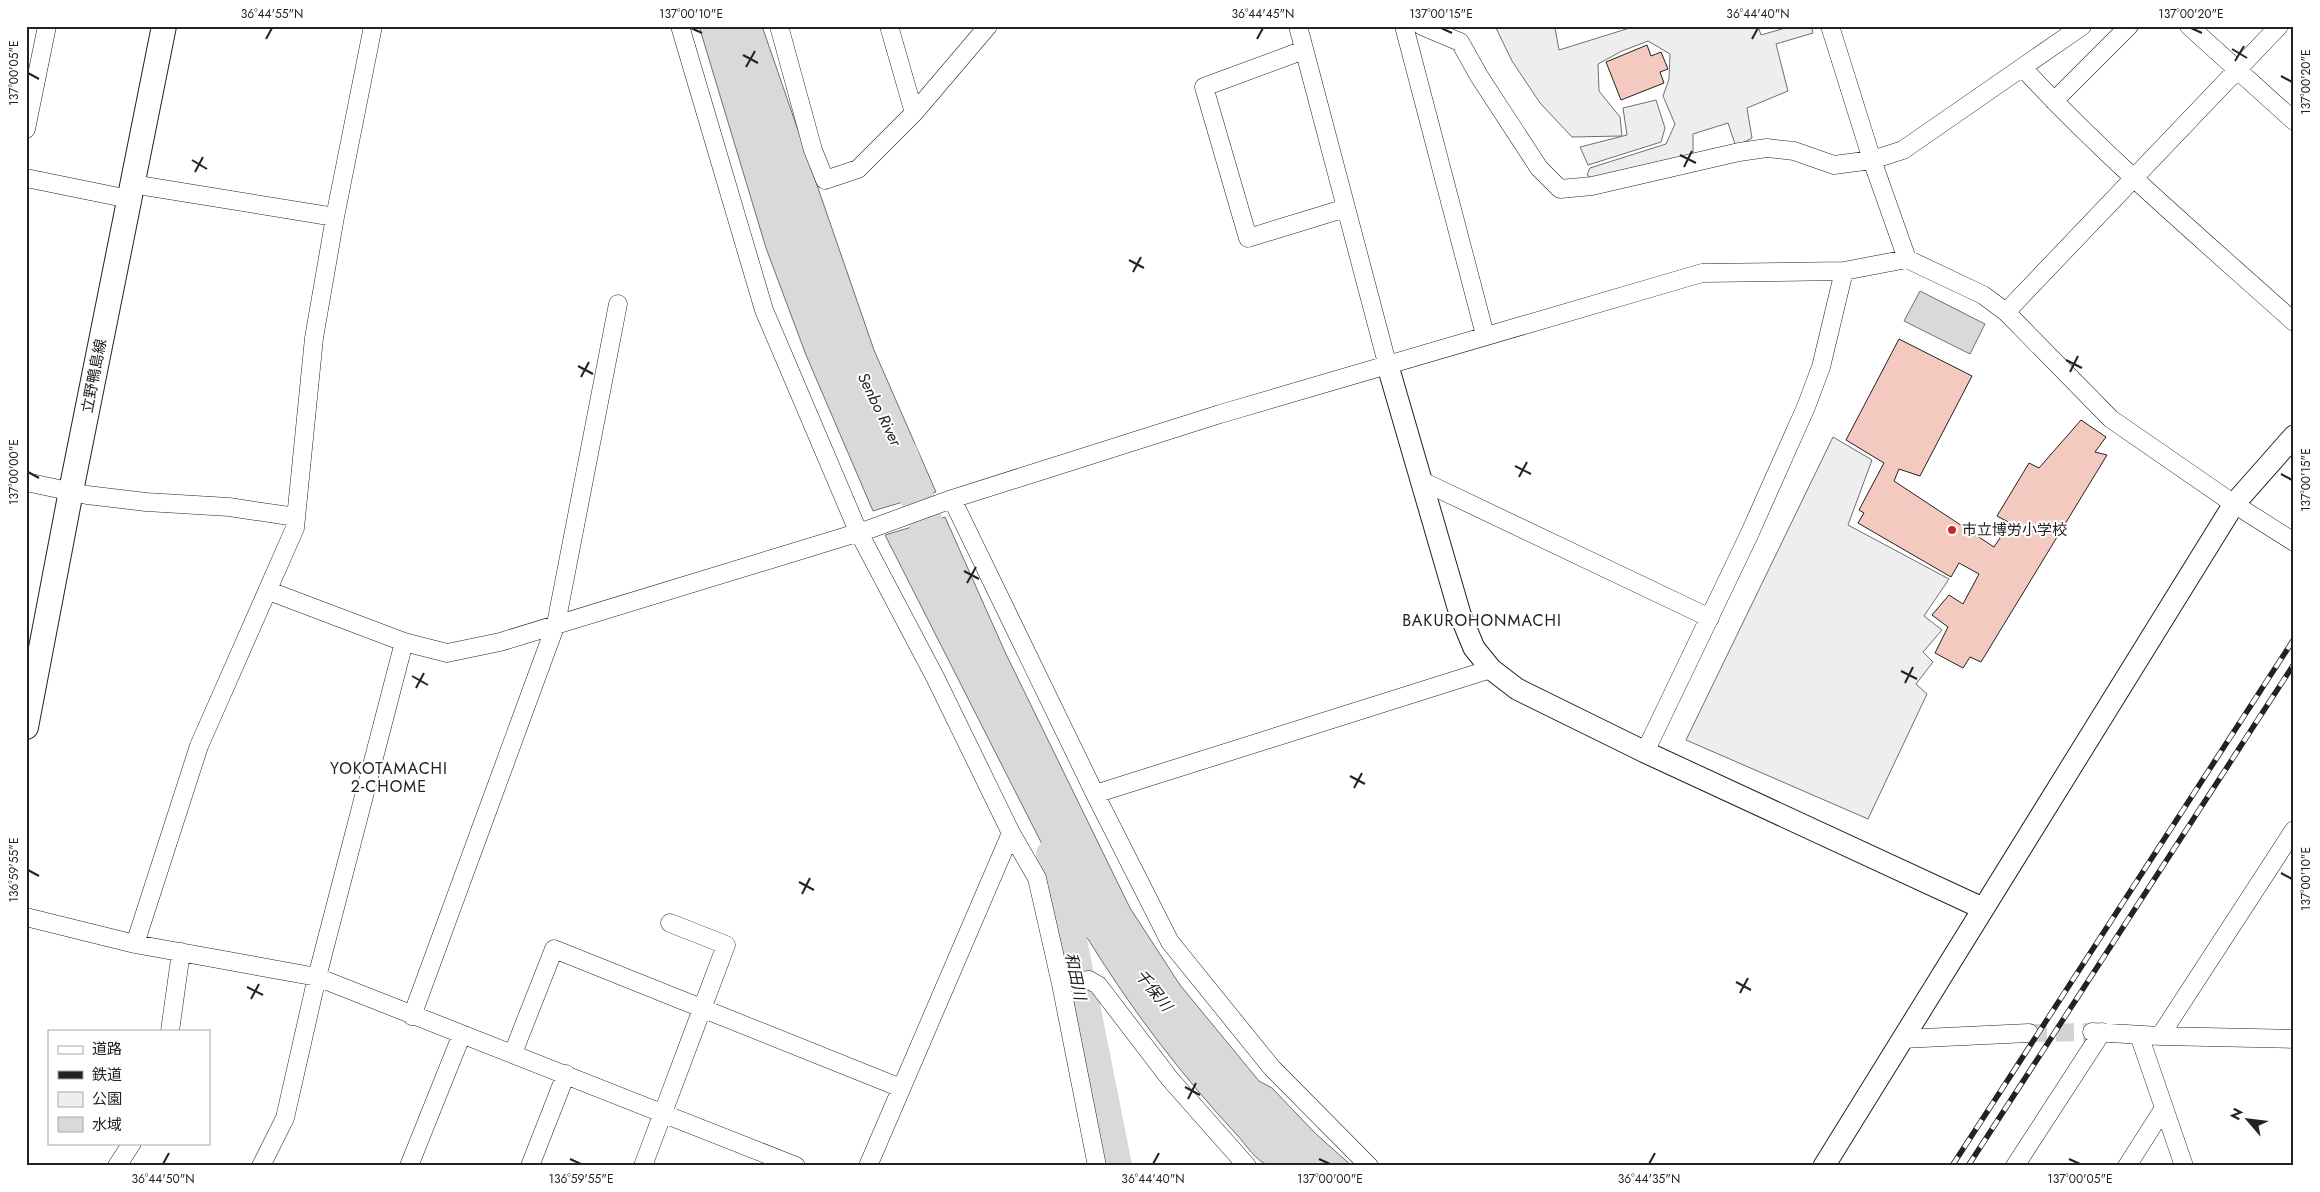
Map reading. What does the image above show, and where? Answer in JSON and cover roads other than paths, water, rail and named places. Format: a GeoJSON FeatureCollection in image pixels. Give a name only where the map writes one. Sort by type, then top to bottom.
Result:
{"type":"FeatureCollection","features":[{"type":"Feature","properties":{"kind":"main road","name":"立野鴨島線"},"geometry":{"type":"LineString","coordinates":[[26,727],[164,26]]}},
{"type":"Feature","properties":{"kind":"street"},"geometry":{"type":"LineString","coordinates":[[26,129],[47,26]]}},
{"type":"Feature","properties":{"kind":"street"},"geometry":{"type":"LineString","coordinates":[[135,944],[199,746],[269,591],[295,528],[314,338],[335,217],[373,26]]}},
{"type":"Feature","properties":{"kind":"street"},"geometry":{"type":"LineString","coordinates":[[680,26],[764,310],[864,530],[1011,833],[1037,878],[1065,983],[1097,1166]]}},
{"type":"Feature","properties":{"kind":"street"},"geometry":{"type":"LineString","coordinates":[[779,26],[813,150],[825,180],[858,168],[914,113],[988,26]]}},
{"type":"Feature","properties":{"kind":"street"},"geometry":{"type":"LineString","coordinates":[[889,26],[914,113]]}},
{"type":"Feature","properties":{"kind":"street"},"geometry":{"type":"LineString","coordinates":[[1298,26],[1387,363],[1460,614],[1474,648],[1491,669],[1517,689],[1645,752],[1982,908]]}},
{"type":"Feature","properties":{"kind":"street"},"geometry":{"type":"LineString","coordinates":[[1404,26],[1485,335]]}},
{"type":"Feature","properties":{"kind":"street"},"geometry":{"type":"LineString","coordinates":[[1422,26],[1460,42],[1479,76],[1539,168],[1560,189],[1592,186],[1739,152],[1767,148],[1794,151],[1834,165],[1872,160],[1903,150],[2082,26]]}},
{"type":"Feature","properties":{"kind":"street"},"geometry":{"type":"LineString","coordinates":[[1830,26],[1872,160],[1907,259]]}},
{"type":"Feature","properties":{"kind":"street"},"geometry":{"type":"LineString","coordinates":[[2054,101],[2129,26]]}},
{"type":"Feature","properties":{"kind":"street"},"geometry":{"type":"LineString","coordinates":[[2189,26],[2294,122]]}},
{"type":"Feature","properties":{"kind":"street"},"geometry":{"type":"LineString","coordinates":[[2006,312],[2279,26]]}},
{"type":"Feature","properties":{"kind":"street"},"geometry":{"type":"LineString","coordinates":[[1304,50],[1204,87],[1248,238],[1346,208]]}},
{"type":"Feature","properties":{"kind":"street"},"geometry":{"type":"LineString","coordinates":[[2023,68],[2134,179],[2294,322]]}},
{"type":"Feature","properties":{"kind":"street"},"geometry":{"type":"LineString","coordinates":[[26,178],[335,217]]}},
{"type":"Feature","properties":{"kind":"street"},"geometry":{"type":"LineString","coordinates":[[269,591],[404,642],[447,653],[500,642],[864,530],[949,500],[1387,363],[1702,273],[1844,271],[1907,259],[1983,295],[2006,312],[2111,419],[2234,504],[2294,542]]}},
{"type":"Feature","properties":{"kind":"street"},"geometry":{"type":"LineString","coordinates":[[1645,752],[1710,618],[1784,456],[1821,367],[1844,271]]}},
{"type":"Feature","properties":{"kind":"street"},"geometry":{"type":"LineString","coordinates":[[412,1016],[556,624],[618,304]]}},
{"type":"Feature","properties":{"kind":"street"},"geometry":{"type":"LineString","coordinates":[[1824,1166],[1982,908],[2234,504],[2294,436]]}},
{"type":"Feature","properties":{"kind":"street"},"geometry":{"type":"LineString","coordinates":[[1422,481],[1710,618]]}},
{"type":"Feature","properties":{"kind":"street"},"geometry":{"type":"LineString","coordinates":[[26,482],[129,500],[229,507],[296,517]]}},
{"type":"Feature","properties":{"kind":"street"},"geometry":{"type":"LineString","coordinates":[[949,500],[1170,942],[1272,1068],[1369,1166]]}},
{"type":"Feature","properties":{"kind":"street"},"geometry":{"type":"LineString","coordinates":[[261,1166],[285,1118],[317,977],[404,642]]}},
{"type":"Feature","properties":{"kind":"street"},"geometry":{"type":"LineString","coordinates":[[1095,794],[1491,669]]}},
{"type":"Feature","properties":{"kind":"street"},"geometry":{"type":"LineString","coordinates":[[2160,1036],[2294,830]]}},
{"type":"Feature","properties":{"kind":"street"},"geometry":{"type":"LineString","coordinates":[[868,1166],[1011,833]]}},
{"type":"Feature","properties":{"kind":"street"},"geometry":{"type":"LineString","coordinates":[[26,917],[135,944],[317,977],[412,1016],[513,1053],[664,1113],[755,1158],[796,1166]]}},
{"type":"Feature","properties":{"kind":"street"},"geometry":{"type":"LineString","coordinates":[[643,1166],[726,945],[670,923]]}},
{"type":"Feature","properties":{"kind":"street"},"geometry":{"type":"LineString","coordinates":[[513,1053],[554,949],[901,1088]]}},
{"type":"Feature","properties":{"kind":"street"},"geometry":{"type":"LineString","coordinates":[[170,1030],[181,952]]}},
{"type":"Feature","properties":{"kind":"street"},"geometry":{"type":"LineString","coordinates":[[1065,983],[1089,980],[1098,984],[1170,1079],[1247,1166]]}},
{"type":"Feature","properties":{"kind":"street"},"geometry":{"type":"LineString","coordinates":[[2015,1166],[2097,1032],[2160,1036],[2294,1039]]}},
{"type":"Feature","properties":{"kind":"street"},"geometry":{"type":"LineString","coordinates":[[409,1166],[462,1034]]}},
{"type":"Feature","properties":{"kind":"street"},"geometry":{"type":"LineString","coordinates":[[1902,1040],[2029,1034]]}},
{"type":"Feature","properties":{"kind":"street"},"geometry":{"type":"LineString","coordinates":[[2139,1035],[2184,1166]]}},
{"type":"Feature","properties":{"kind":"street"},"geometry":{"type":"LineString","coordinates":[[530,1166],[566,1074]]}},
{"type":"Feature","properties":{"kind":"street"},"geometry":{"type":"LineString","coordinates":[[2127,1166],[2164,1108]]}},
{"type":"Feature","properties":{"kind":"street"},"geometry":{"type":"LineString","coordinates":[[117,1166],[131,1144]]}},
{"type":"Feature","properties":{"kind":"water"},"geometry":{"type":"Polygon","coordinates":[[[699,26],[762,26],[874,350],[936,492],[873,511],[806,355],[766,248],[699,26]]]}},
{"type":"Feature","properties":{"kind":"water"},"geometry":{"type":"Polygon","coordinates":[[[1920,291],[1985,324],[1970,354],[1904,321],[1920,291]]]}},
{"type":"Feature","properties":{"kind":"water","name":"千保川"},"geometry":{"type":"Polygon","coordinates":[[[945,517],[1005,652],[1130,908],[1180,985],[1259,1081],[1272,1088],[1316,1134],[1352,1166],[1283,1167],[1268,1165],[1259,1160],[1177,1066],[1122,991],[1088,939],[1083,934],[1074,933],[1064,902],[1041,857],[1046,852],[885,535],[945,517]]]}},
{"type":"Feature","properties":{"kind":"waterway","name":"Senbo River"},"geometry":{"type":"LineString","coordinates":[[901,454],[941,564]]}},
{"type":"Feature","properties":{"kind":"waterway","name":"和田川"},"geometry":{"type":"LineString","coordinates":[[1053,855],[1115,1166]]}},
{"type":"Feature","properties":{"kind":"tunnel"},"geometry":{"type":"LineString","coordinates":[[2029,1033],[2092,1032]]}},
{"type":"Feature","properties":{"kind":"railway"},"geometry":{"type":"LineString","coordinates":[[1952,1166],[2294,639]]}},
{"type":"Feature","properties":{"kind":"railway"},"geometry":{"type":"LineString","coordinates":[[1968,1166],[2294,664]]}},
{"type":"Feature","properties":{"kind":"place","name":"市立博労小学校"},"geometry":{"type":"Point","coordinates":[1952,530]}},
{"type":"Feature","properties":{"kind":"district","name":"BAKUROHONMACHI"},"geometry":{"type":"Point","coordinates":[1482,620]}},
{"type":"Feature","properties":{"kind":"district","name":"YOKOTAMACHI 2-CHOME"},"geometry":{"type":"Point","coordinates":[389,777]}}]}
